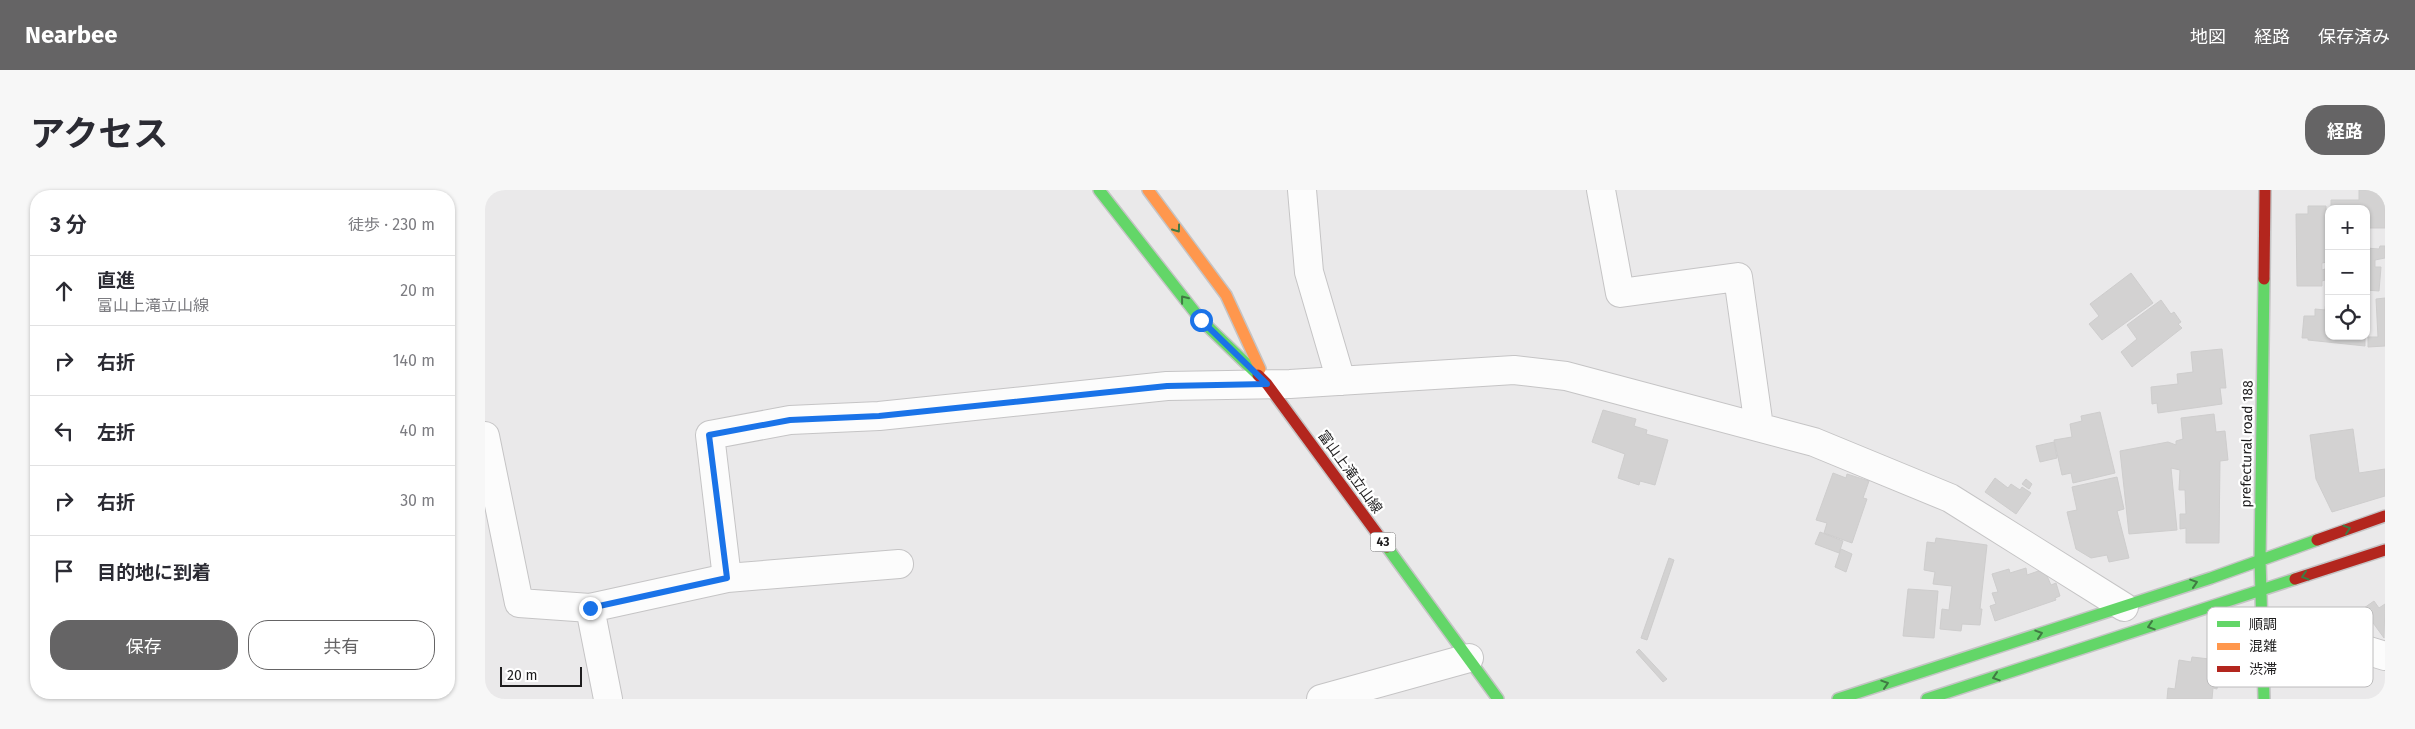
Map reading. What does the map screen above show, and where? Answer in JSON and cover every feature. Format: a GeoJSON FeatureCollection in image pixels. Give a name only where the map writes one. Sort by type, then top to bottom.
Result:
{"type":"FeatureCollection","features":[{"type":"Feature","properties":{"kind":"main road","name":"富山上滝立山線"},"geometry":{"type":"LineString","coordinates":[[1099,190],[1201,320],[1267,384],[1499,699]]}},
{"type":"Feature","properties":{"kind":"main road","name":"富山上滝立山線"},"geometry":{"type":"LineString","coordinates":[[1148,190],[1226,295],[1267,384]]}},
{"type":"Feature","properties":{"kind":"main road","name":"prefectural road 188"},"geometry":{"type":"LineString","coordinates":[[2261,607],[2265,190]]}},
{"type":"Feature","properties":{"kind":"main road"},"geometry":{"type":"LineString","coordinates":[[1838,699],[2124,607],[2385,516]]}},
{"type":"Feature","properties":{"kind":"main road"},"geometry":{"type":"LineString","coordinates":[[2211,607],[2385,550]]}},
{"type":"Feature","properties":{"kind":"main road"},"geometry":{"type":"LineString","coordinates":[[1927,699],[2207,608]]}},
{"type":"Feature","properties":{"kind":"street"},"geometry":{"type":"LineString","coordinates":[[1302,190],[1309,272],[1341,381]]}},
{"type":"Feature","properties":{"kind":"street"},"geometry":{"type":"LineString","coordinates":[[1601,190],[1620,293],[1738,277],[1759,427]]}},
{"type":"Feature","properties":{"kind":"street"},"geometry":{"type":"LineString","coordinates":[[727,578],[709,435],[790,420],[879,416],[1167,386],[1341,381],[1514,370],[1566,376],[1813,442],[1950,498],[2063,567],[2124,607]]}},
{"type":"Feature","properties":{"kind":"street"},"geometry":{"type":"LineString","coordinates":[[485,436],[519,603],[590,608],[727,578],[899,564]]}},
{"type":"Feature","properties":{"kind":"street"},"geometry":{"type":"LineString","coordinates":[[590,608],[608,699]]}},
{"type":"Feature","properties":{"kind":"street"},"geometry":{"type":"LineString","coordinates":[[2373,652],[2385,656]]}},
{"type":"Feature","properties":{"kind":"street"},"geometry":{"type":"LineString","coordinates":[[1321,699],[1469,658]]}},
{"type":"Feature","properties":{"kind":"building"},"geometry":{"type":"Polygon","coordinates":[[[2359,190],[2385,190],[2385,228],[2370,228],[2370,205],[2331,205],[2331,200],[2359,200],[2359,190]]]}},
{"type":"Feature","properties":{"kind":"building"},"geometry":{"type":"Polygon","coordinates":[[[2308,206],[2325,206],[2325,262],[2322,263],[2322,270],[2325,269],[2325,280],[2322,281],[2322,286],[2297,286],[2296,214],[2308,214],[2308,206]]]}},
{"type":"Feature","properties":{"kind":"building"},"geometry":{"type":"Polygon","coordinates":[[[2380,246],[2385,246],[2385,258],[2375,260],[2375,267],[2381,267],[2379,291],[2370,290],[2370,248],[2379,249],[2380,246]]]}},
{"type":"Feature","properties":{"kind":"building"},"geometry":{"type":"Polygon","coordinates":[[[2131,273],[2153,303],[2102,340],[2089,324],[2099,316],[2090,304],[2131,273]]]}},
{"type":"Feature","properties":{"kind":"building"},"geometry":{"type":"Polygon","coordinates":[[[2385,298],[2385,346],[2368,347],[2370,337],[2378,337],[2376,299],[2385,298]]]}},
{"type":"Feature","properties":{"kind":"building"},"geometry":{"type":"Polygon","coordinates":[[[2161,300],[2171,314],[2174,312],[2181,322],[2178,324],[2182,328],[2132,367],[2121,352],[2137,339],[2127,325],[2161,300]]]}},
{"type":"Feature","properties":{"kind":"building"},"geometry":{"type":"Polygon","coordinates":[[[2315,309],[2325,310],[2325,340],[2365,340],[2365,346],[2302,338],[2304,316],[2315,316],[2315,309]]]}},
{"type":"Feature","properties":{"kind":"building"},"geometry":{"type":"Polygon","coordinates":[[[2222,349],[2226,388],[2220,388],[2222,404],[2158,413],[2157,403],[2152,404],[2151,387],[2178,384],[2177,374],[2193,372],[2191,352],[2222,349]]]}},
{"type":"Feature","properties":{"kind":"building"},"geometry":{"type":"Polygon","coordinates":[[[1603,410],[1636,419],[1634,426],[1647,430],[1646,434],[1668,440],[1655,485],[1640,481],[1639,485],[1618,478],[1625,454],[1592,442],[1603,410]]]}},
{"type":"Feature","properties":{"kind":"building"},"geometry":{"type":"Polygon","coordinates":[[[2100,412],[2115,473],[2073,483],[2071,473],[2062,475],[2054,440],[2072,437],[2070,424],[2082,421],[2081,416],[2100,412]]]}},
{"type":"Feature","properties":{"kind":"building"},"geometry":{"type":"Polygon","coordinates":[[[2214,414],[2216,432],[2225,431],[2228,460],[2220,461],[2219,543],[2186,543],[2186,528],[2180,529],[2180,514],[2186,514],[2185,490],[2179,490],[2180,470],[2171,468],[2177,530],[2129,534],[2120,451],[2168,442],[2176,445],[2176,441],[2183,439],[2181,418],[2214,414]]]}},
{"type":"Feature","properties":{"kind":"building"},"geometry":{"type":"Polygon","coordinates":[[[2353,429],[2359,473],[2385,469],[2385,496],[2332,512],[2316,479],[2310,435],[2353,429]]]}},
{"type":"Feature","properties":{"kind":"building"},"geometry":{"type":"Polygon","coordinates":[[[2054,442],[2057,458],[2040,462],[2036,446],[2054,442]]]}},
{"type":"Feature","properties":{"kind":"building"},"geometry":{"type":"Polygon","coordinates":[[[1833,473],[1846,478],[1847,474],[1869,481],[1863,498],[1867,499],[1852,543],[1824,533],[1827,523],[1816,520],[1833,473]]]}},
{"type":"Feature","properties":{"kind":"building"},"geometry":{"type":"Polygon","coordinates":[[[2117,477],[2124,509],[2117,511],[2129,558],[2109,562],[2107,555],[2091,558],[2076,549],[2067,512],[2077,510],[2072,487],[2117,477]]]}},
{"type":"Feature","properties":{"kind":"building"},"geometry":{"type":"Polygon","coordinates":[[[1995,478],[2008,488],[2011,484],[2020,490],[2022,487],[2031,493],[2016,514],[1985,492],[1995,478]]]}},
{"type":"Feature","properties":{"kind":"building"},"geometry":{"type":"Polygon","coordinates":[[[2026,479],[2032,484],[2029,489],[2022,484],[2026,479]]]}},
{"type":"Feature","properties":{"kind":"building"},"geometry":{"type":"Polygon","coordinates":[[[1820,532],[1843,541],[1839,553],[1815,544],[1820,532]]]}},
{"type":"Feature","properties":{"kind":"building"},"geometry":{"type":"Polygon","coordinates":[[[1936,538],[1987,545],[1980,625],[1962,624],[1961,631],[1940,629],[1942,609],[1949,610],[1952,586],[1933,584],[1935,572],[1924,570],[1927,542],[1935,543],[1936,538]]]}},
{"type":"Feature","properties":{"kind":"building"},"geometry":{"type":"Polygon","coordinates":[[[1841,549],[1852,554],[1846,572],[1835,567],[1841,549]]]}},
{"type":"Feature","properties":{"kind":"building"},"geometry":{"type":"Polygon","coordinates":[[[1669,558],[1674,560],[1647,640],[1641,638],[1669,558]]]}},
{"type":"Feature","properties":{"kind":"building"},"geometry":{"type":"Polygon","coordinates":[[[2026,568],[2027,575],[2044,569],[2051,585],[2056,583],[2060,596],[2055,598],[2056,600],[1995,621],[1990,606],[1996,604],[1992,593],[1998,592],[1992,574],[2009,569],[2010,573],[2026,568]]]}},
{"type":"Feature","properties":{"kind":"building"},"geometry":{"type":"Polygon","coordinates":[[[1908,589],[1938,591],[1934,638],[1903,636],[1908,589]]]}},
{"type":"Feature","properties":{"kind":"building"},"geometry":{"type":"Polygon","coordinates":[[[2374,601],[2379,608],[2385,604],[2384,638],[2373,623],[2373,607],[2365,607],[2374,601]]]}},
{"type":"Feature","properties":{"kind":"building"},"geometry":{"type":"Polygon","coordinates":[[[1639,649],[1667,679],[1663,682],[1636,652],[1639,649]]]}},
{"type":"Feature","properties":{"kind":"building"},"geometry":{"type":"Polygon","coordinates":[[[2192,657],[2207,659],[2207,687],[2217,687],[2217,689],[2213,688],[2212,699],[2167,699],[2168,688],[2175,689],[2179,660],[2191,662],[2192,657]]]}},
{"type":"Feature","properties":{"kind":"traffic: fast"},"geometry":{"type":"LineString","coordinates":[[1099,190],[1201,320],[1258,375]]}},
{"type":"Feature","properties":{"kind":"traffic: fast"},"geometry":{"type":"LineString","coordinates":[[2261,607],[2260,559],[2264,279]]}},
{"type":"Feature","properties":{"kind":"traffic: fast"},"geometry":{"type":"LineString","coordinates":[[1838,699],[2211,578],[2317,540]]}},
{"type":"Feature","properties":{"kind":"traffic: fast"},"geometry":{"type":"LineString","coordinates":[[1387,547],[1498,699]]}},
{"type":"Feature","properties":{"kind":"traffic: fast"},"geometry":{"type":"LineString","coordinates":[[2209,607],[2295,579]]}},
{"type":"Feature","properties":{"kind":"traffic: fast"},"geometry":{"type":"LineString","coordinates":[[1927,699],[2207,608]]}},
{"type":"Feature","properties":{"kind":"traffic: fast"},"geometry":{"type":"LineString","coordinates":[[2264,687],[2264,699]]}},
{"type":"Feature","properties":{"kind":"traffic: slow"},"geometry":{"type":"LineString","coordinates":[[1148,190],[1226,295],[1260,369]]}},
{"type":"Feature","properties":{"kind":"traffic: jam"},"geometry":{"type":"LineString","coordinates":[[2264,279],[2265,190]]}},
{"type":"Feature","properties":{"kind":"traffic: jam"},"geometry":{"type":"LineString","coordinates":[[1258,375],[1267,384],[1387,547]]}},
{"type":"Feature","properties":{"kind":"traffic: jam"},"geometry":{"type":"LineString","coordinates":[[2317,540],[2385,516]]}},
{"type":"Feature","properties":{"kind":"traffic: jam"},"geometry":{"type":"LineString","coordinates":[[2295,579],[2385,550]]}},
{"type":"Feature","properties":{"kind":"route"},"geometry":{"type":"LineString","coordinates":[[590,608],[727,578],[709,435],[790,420],[879,416],[1167,386],[1267,384],[1201,320]]}}]}
